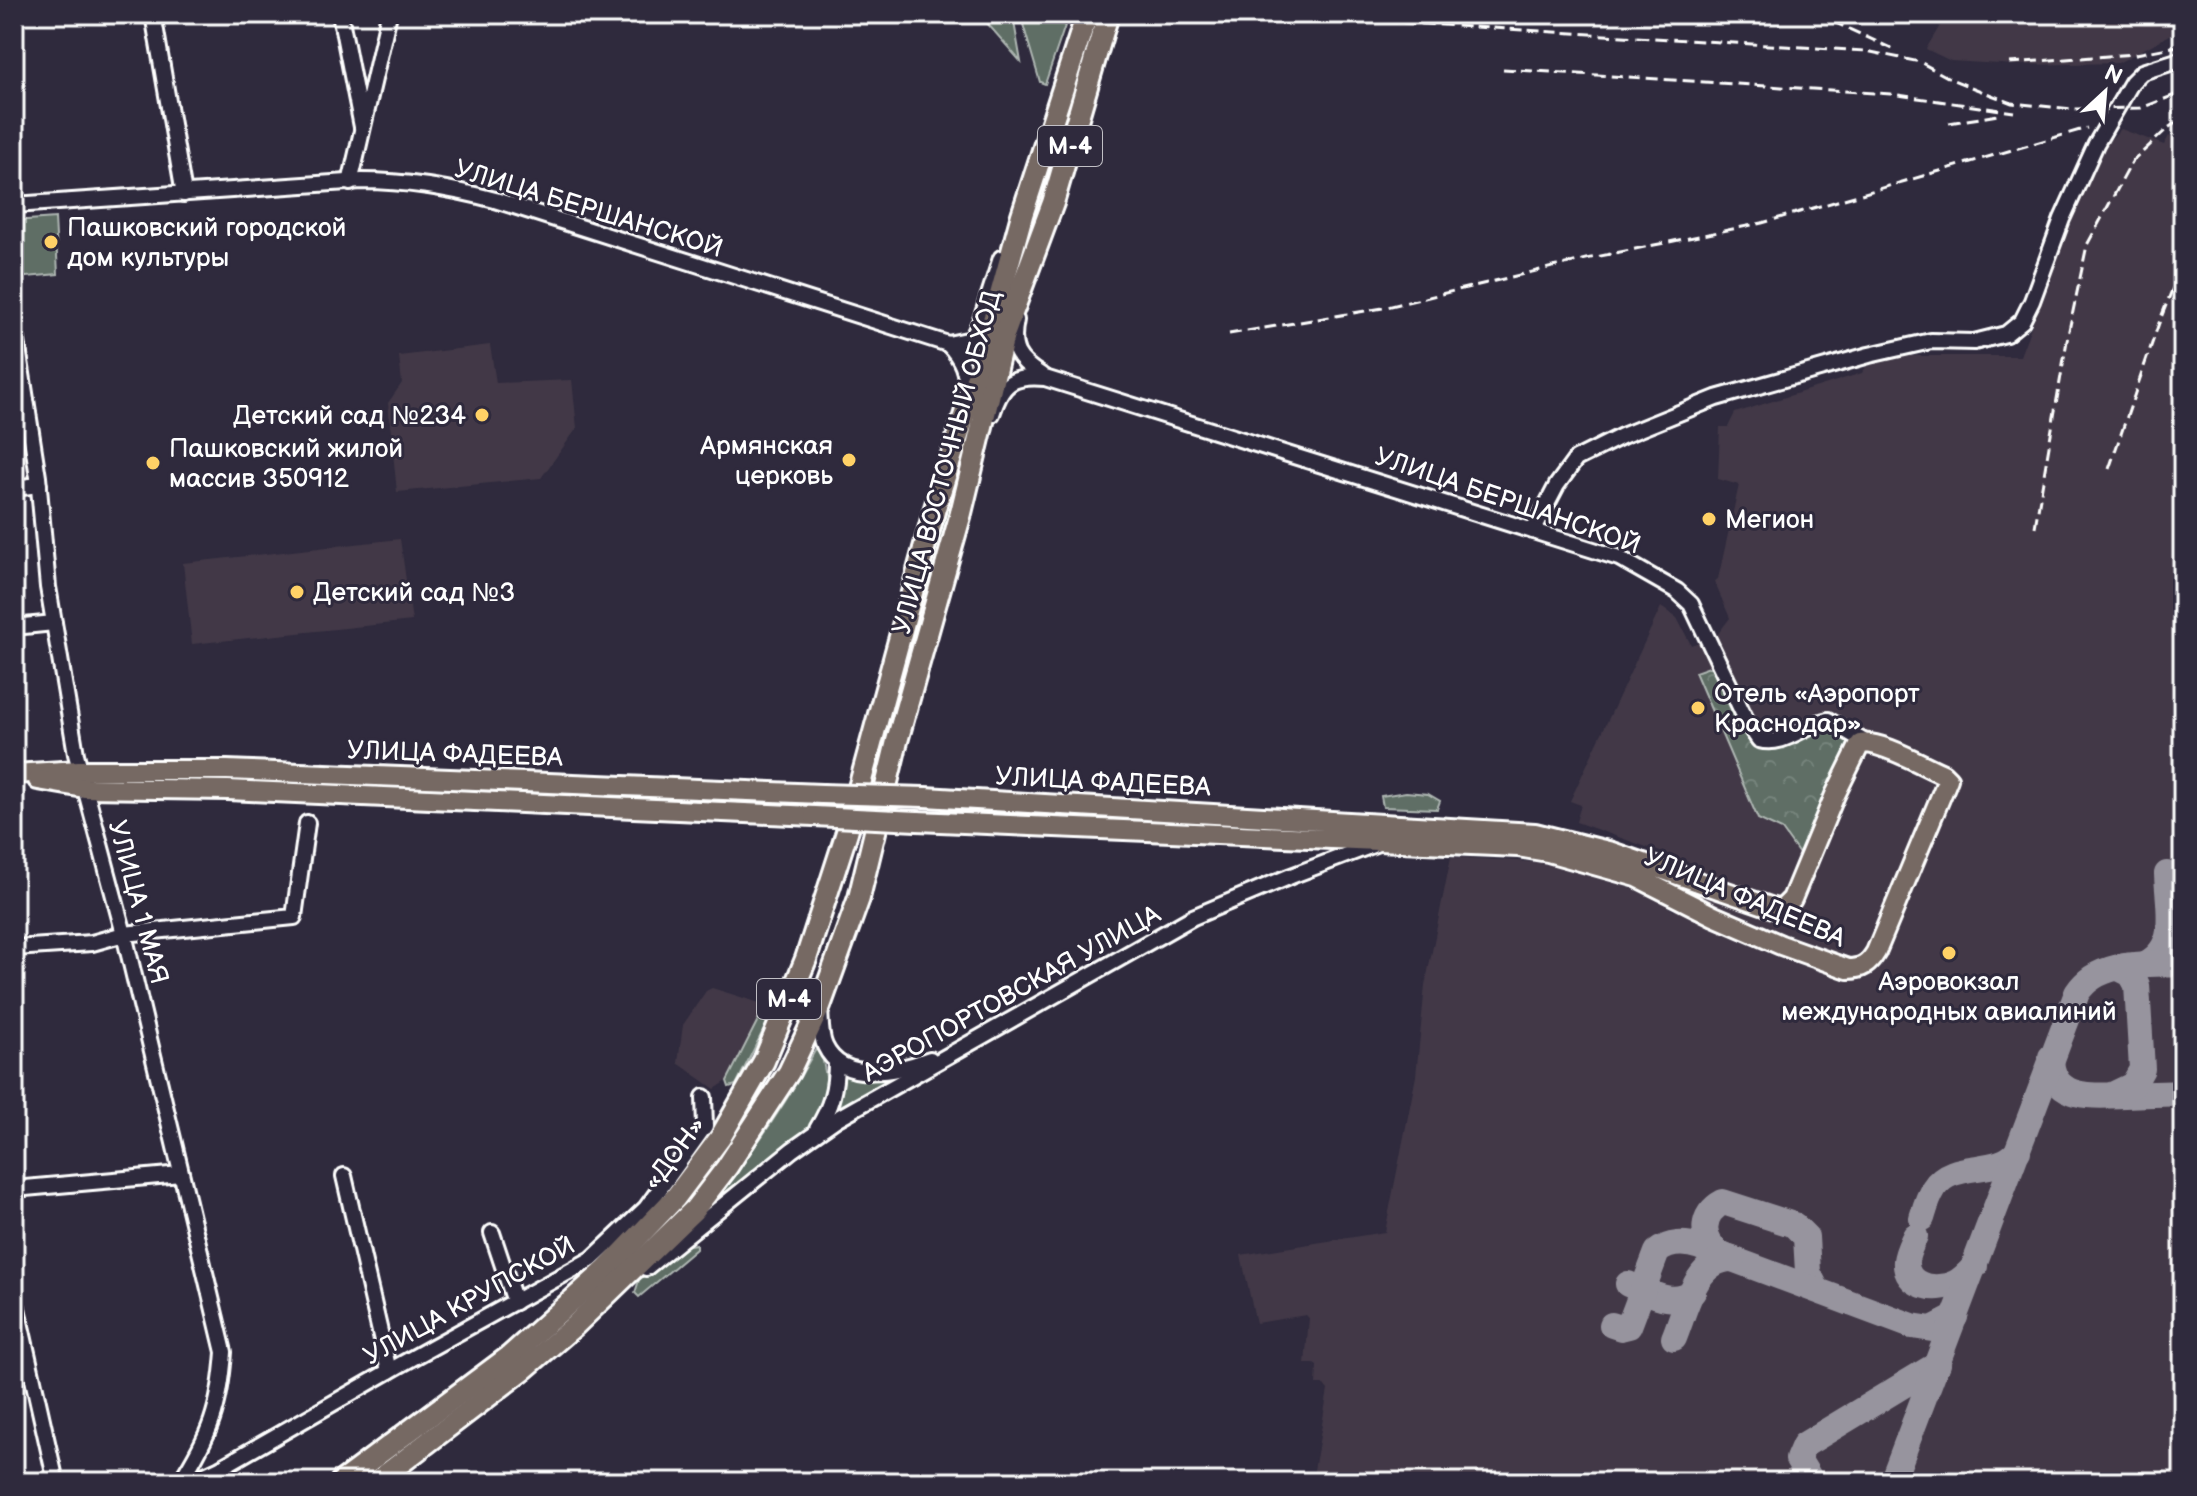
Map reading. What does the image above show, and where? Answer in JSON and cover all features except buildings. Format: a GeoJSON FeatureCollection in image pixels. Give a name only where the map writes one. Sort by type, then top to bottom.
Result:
{"type":"FeatureCollection","features":[{"type":"Feature","properties":{"kind":"highway","name":"УЛИЦА ВОСТОЧНЫЙ ОБХОД"},"geometry":{"type":"LineString","coordinates":[[873,733],[935,508],[983,357],[1022,215],[1087,14]]}},
{"type":"Feature","properties":{"kind":"highway","name":"УЛИЦА ВОСТОЧНЫЙ ОБХОД"},"geometry":{"type":"LineString","coordinates":[[897,741],[961,513],[1004,335],[1053,203],[1108,14]]}},
{"type":"Feature","properties":{"kind":"highway","name":"«ДОН»"},"geometry":{"type":"LineString","coordinates":[[341,1482],[510,1356],[606,1270],[675,1198],[720,1138],[764,1061],[806,959],[847,832],[873,733]]}},
{"type":"Feature","properties":{"kind":"highway","name":"«ДОН»"},"geometry":{"type":"LineString","coordinates":[[376,1482],[525,1368],[574,1326],[694,1210],[719,1178],[789,1072],[820,1006],[859,898],[897,741]]}},
{"type":"Feature","properties":{"kind":"main road","name":"УЛИЦА ФАДЕЕВА"},"geometry":{"type":"LineString","coordinates":[[14,775],[228,790],[981,823],[1348,847],[1437,835],[1508,830],[1612,852],[1769,909],[1782,909],[1788,903],[1855,750],[1865,742],[1881,746],[1948,779],[1884,934],[1866,965],[1848,969],[1781,945],[1637,877],[1560,855],[1437,835],[1408,825],[925,797],[227,770],[81,779]]}},
{"type":"Feature","properties":{"kind":"main road"},"geometry":{"type":"LineString","coordinates":[[227,770],[234,779],[228,790]]}},
{"type":"Feature","properties":{"kind":"main road"},"geometry":{"type":"LineString","coordinates":[[981,823],[976,812],[982,800]]}},
{"type":"Feature","properties":{"kind":"main road"},"geometry":{"type":"LineString","coordinates":[[1701,908],[1707,886]]}},
{"type":"Feature","properties":{"kind":"street"},"geometry":{"type":"LineString","coordinates":[[153,14],[184,194]]}},
{"type":"Feature","properties":{"kind":"street"},"geometry":{"type":"LineString","coordinates":[[340,14],[363,135]]}},
{"type":"Feature","properties":{"kind":"street"},"geometry":{"type":"LineString","coordinates":[[350,183],[389,14]]}},
{"type":"Feature","properties":{"kind":"street"},"geometry":{"type":"LineString","coordinates":[[1533,531],[1557,485],[1576,459],[1622,436],[1716,398],[1869,355],[1931,341],[1974,342],[2006,334],[2022,321],[2032,301],[2062,219],[2096,144],[2132,82],[2142,72],[2183,59]]}},
{"type":"Feature","properties":{"kind":"street","name":"УЛИЦА БЕРШАНСКОЙ"},"geometry":{"type":"LineString","coordinates":[[14,205],[392,181],[462,191],[948,344]]}},
{"type":"Feature","properties":{"kind":"street"},"geometry":{"type":"LineString","coordinates":[[948,344],[972,339],[1011,226],[1022,215]]}},
{"type":"Feature","properties":{"kind":"street","name":"УЛИЦА БЕРШАНСКОЙ"},"geometry":{"type":"LineString","coordinates":[[1024,276],[1023,295],[1013,336],[1017,354],[1025,365],[1045,378],[1619,558],[1677,591],[1691,604],[1748,724],[1759,740],[1776,741],[1828,720],[1865,742]]}},
{"type":"Feature","properties":{"kind":"street","name":"УЛИЦА 1 МАЯ"},"geometry":{"type":"LineString","coordinates":[[14,322],[39,485],[48,587],[81,779],[124,934],[224,1352],[219,1404],[211,1426],[180,1482]]}},
{"type":"Feature","properties":{"kind":"street"},"geometry":{"type":"LineString","coordinates":[[948,344],[966,368],[969,399]]}},
{"type":"Feature","properties":{"kind":"street","name":"УЛИЦА БЕРШАНСКОЙ"},"geometry":{"type":"LineString","coordinates":[[971,471],[1005,386],[1017,378],[1045,378]]}},
{"type":"Feature","properties":{"kind":"street"},"geometry":{"type":"LineString","coordinates":[[14,488],[39,485]]}},
{"type":"Feature","properties":{"kind":"street"},"geometry":{"type":"LineString","coordinates":[[14,627],[54,623]]}},
{"type":"Feature","properties":{"kind":"street"},"geometry":{"type":"LineString","coordinates":[[14,948],[92,943],[124,934],[294,917],[307,823]]}},
{"type":"Feature","properties":{"kind":"street"},"geometry":{"type":"LineString","coordinates":[[1384,841],[1408,825]]}},
{"type":"Feature","properties":{"kind":"street","name":"АЭРОПОРТОВСКАЯ УЛИЦА"},"geometry":{"type":"LineString","coordinates":[[574,1326],[815,1132],[1193,917],[1291,876],[1348,847]]}},
{"type":"Feature","properties":{"kind":"street"},"geometry":{"type":"LineString","coordinates":[[820,1006],[824,1045],[836,1062],[860,1071],[882,1072],[919,1064],[960,1049]]}},
{"type":"Feature","properties":{"kind":"street"},"geometry":{"type":"LineString","coordinates":[[815,1132],[832,1102],[836,1062]]}},
{"type":"Feature","properties":{"kind":"street","name":"УЛИЦА КРУПСКОЙ"},"geometry":{"type":"LineString","coordinates":[[190,1482],[592,1259],[646,1208],[705,1126],[704,1097]]}},
{"type":"Feature","properties":{"kind":"street"},"geometry":{"type":"LineString","coordinates":[[14,1189],[181,1174]]}},
{"type":"Feature","properties":{"kind":"street"},"geometry":{"type":"LineString","coordinates":[[344,1176],[389,1371]]}},
{"type":"Feature","properties":{"kind":"street"},"geometry":{"type":"LineString","coordinates":[[492,1233],[515,1302]]}},
{"type":"Feature","properties":{"kind":"street"},"geometry":{"type":"LineString","coordinates":[[14,1295],[21,1360],[56,1482]]}},
{"type":"Feature","properties":{"kind":"shaded area"},"geometry":{"type":"Polygon","coordinates":[[[1947,14],[2183,14],[2183,28],[2118,63],[2017,65],[1951,61],[1926,49],[1947,14]]]}},
{"type":"Feature","properties":{"kind":"shaded area"},"geometry":{"type":"Polygon","coordinates":[[[2121,129],[2164,145],[2169,136],[2183,142],[2183,1482],[1312,1482],[1328,1390],[1324,1385],[1316,1385],[1317,1366],[1305,1364],[1309,1318],[1306,1315],[1256,1323],[1241,1255],[1385,1232],[1416,1076],[1425,986],[1451,857],[1535,862],[1563,867],[1656,897],[1674,911],[1685,899],[1700,866],[1576,822],[1581,805],[1570,801],[1661,607],[1677,618],[1691,645],[1717,635],[1730,618],[1714,581],[1718,579],[1739,485],[1718,479],[1720,427],[1728,427],[1735,413],[1862,373],[1866,367],[1898,356],[2020,356],[2098,152],[2121,129]]]}},
{"type":"Feature","properties":{"kind":"shaded area","name":"Детский сад №234"},"geometry":{"type":"Polygon","coordinates":[[[490,345],[496,383],[572,380],[577,428],[541,478],[397,492],[388,403],[402,383],[399,356],[490,345]]]}},
{"type":"Feature","properties":{"kind":"shaded area","name":"Детский сад №3"},"geometry":{"type":"Polygon","coordinates":[[[400,539],[412,621],[192,644],[183,563],[400,539]]]}},
{"type":"Feature","properties":{"kind":"shaded area"},"geometry":{"type":"Polygon","coordinates":[[[712,988],[766,1005],[727,1081],[715,1089],[678,1063],[683,1025],[706,991],[712,988]]]}},
{"type":"Feature","properties":{"kind":"green space"},"geometry":{"type":"Polygon","coordinates":[[[979,14],[1001,14],[1014,22],[1021,62],[979,14]]]}},
{"type":"Feature","properties":{"kind":"green space"},"geometry":{"type":"Polygon","coordinates":[[[1020,14],[1069,14],[1045,84],[1040,82],[1020,14]]]}},
{"type":"Feature","properties":{"kind":"green space"},"geometry":{"type":"Polygon","coordinates":[[[1081,73],[884,767],[878,767],[875,764],[998,327],[1076,74],[1081,73]]]}},
{"type":"Feature","properties":{"kind":"green space"},"geometry":{"type":"Polygon","coordinates":[[[55,218],[58,274],[16,278],[14,221],[55,218]]]}},
{"type":"Feature","properties":{"kind":"green space"},"geometry":{"type":"Polygon","coordinates":[[[1715,665],[1762,745],[1775,749],[1794,738],[1836,730],[1851,737],[1802,858],[1782,830],[1758,819],[1695,672],[1715,665]]]}},
{"type":"Feature","properties":{"kind":"green space"},"geometry":{"type":"Polygon","coordinates":[[[1406,792],[1428,794],[1440,801],[1437,809],[1383,807],[1381,796],[1406,792]]]}},
{"type":"Feature","properties":{"kind":"green space"},"geometry":{"type":"Polygon","coordinates":[[[767,1013],[769,1019],[736,1085],[729,1087],[727,1081],[761,1014],[767,1013]]]}},
{"type":"Feature","properties":{"kind":"green space"},"geometry":{"type":"Polygon","coordinates":[[[816,1049],[822,1056],[827,1082],[820,1117],[788,1148],[678,1237],[754,1148],[816,1049]]]}},
{"type":"Feature","properties":{"kind":"green space"},"geometry":{"type":"Polygon","coordinates":[[[841,1071],[865,1078],[896,1081],[839,1114],[841,1071]]]}},
{"type":"Feature","properties":{"kind":"green space"},"geometry":{"type":"Polygon","coordinates":[[[696,1244],[696,1249],[639,1297],[635,1293],[639,1280],[683,1246],[696,1244]]]}},
{"type":"Feature","properties":{"kind":"taxiway"},"geometry":{"type":"LineString","coordinates":[[2141,966],[2154,959],[2167,939],[2170,914],[2167,874]]}},
{"type":"Feature","properties":{"kind":"taxiway"},"geometry":{"type":"LineString","coordinates":[[1892,1482],[2077,993],[2086,982],[2111,969],[2140,964],[2183,963]]}},
{"type":"Feature","properties":{"kind":"taxiway"},"geometry":{"type":"LineString","coordinates":[[2112,1095],[2133,1085],[2142,1069],[2137,985],[2131,974],[2119,968]]}},
{"type":"Feature","properties":{"kind":"taxiway"},"geometry":{"type":"LineString","coordinates":[[2051,1057],[2058,1082],[2076,1093],[2100,1096],[2183,1093]]}},
{"type":"Feature","properties":{"kind":"taxiway"},"geometry":{"type":"LineString","coordinates":[[1922,1218],[1930,1195],[1942,1179],[1963,1170],[1999,1164],[2018,1151]]}},
{"type":"Feature","properties":{"kind":"taxiway"},"geometry":{"type":"LineString","coordinates":[[1720,1254],[1709,1241],[1705,1227],[1710,1213],[1723,1202],[1794,1225],[1806,1237],[1808,1272],[1817,1290]]}},
{"type":"Feature","properties":{"kind":"taxiway"},"geometry":{"type":"LineString","coordinates":[[1915,1236],[1906,1261],[1910,1277],[1916,1282],[1931,1287],[1947,1286],[1961,1280],[1975,1266]]}},
{"type":"Feature","properties":{"kind":"taxiway"},"geometry":{"type":"LineString","coordinates":[[1612,1325],[1621,1328],[1629,1326],[1657,1252],[1677,1244],[1700,1247],[1912,1326],[1932,1329],[1955,1317]]}},
{"type":"Feature","properties":{"kind":"taxiway"},"geometry":{"type":"LineString","coordinates":[[1674,1338],[1701,1276],[1719,1261],[1732,1259]]}},
{"type":"Feature","properties":{"kind":"taxiway"},"geometry":{"type":"LineString","coordinates":[[1628,1284],[1670,1299],[1686,1297],[1693,1292]]}},
{"type":"Feature","properties":{"kind":"taxiway"},"geometry":{"type":"LineString","coordinates":[[1812,1482],[1798,1459],[1804,1445],[1938,1364]]}},
{"type":"Feature","properties":{"kind":"railway"},"geometry":{"type":"LineString","coordinates":[[1816,14],[1895,50]]}},
{"type":"Feature","properties":{"kind":"railway"},"geometry":{"type":"LineString","coordinates":[[1295,16],[1866,51],[1920,62],[1953,80],[2012,103],[2072,109],[2141,108],[2183,92]]}},
{"type":"Feature","properties":{"kind":"railway"},"geometry":{"type":"LineString","coordinates":[[2009,63],[2136,54],[2183,45]]}},
{"type":"Feature","properties":{"kind":"railway"},"geometry":{"type":"LineString","coordinates":[[1503,69],[1891,94],[2014,112]]}},
{"type":"Feature","properties":{"kind":"railway"},"geometry":{"type":"LineString","coordinates":[[1949,123],[1998,115]]}},
{"type":"Feature","properties":{"kind":"railway"},"geometry":{"type":"LineString","coordinates":[[2035,527],[2087,245],[2132,162],[2183,118]]}},
{"type":"Feature","properties":{"kind":"railway"},"geometry":{"type":"LineString","coordinates":[[1229,334],[1383,308],[1586,259],[1762,223],[2087,128]]}},
{"type":"Feature","properties":{"kind":"railway"},"geometry":{"type":"LineString","coordinates":[[2109,469],[2183,263]]}},
{"type":"Feature","properties":{"kind":"place","name":"Пашковский городской дом культуры"},"geometry":{"type":"Point","coordinates":[51,242]}},
{"type":"Feature","properties":{"kind":"place","name":"Детский сад №234"},"geometry":{"type":"Point","coordinates":[482,415]}},
{"type":"Feature","properties":{"kind":"place","name":"Армянская церковь"},"geometry":{"type":"Point","coordinates":[849,460]}},
{"type":"Feature","properties":{"kind":"place","name":"Пашковский жилой массив 350912"},"geometry":{"type":"Point","coordinates":[153,463]}},
{"type":"Feature","properties":{"kind":"place","name":"Мегион"},"geometry":{"type":"Point","coordinates":[1709,519]}},
{"type":"Feature","properties":{"kind":"place","name":"Детский сад №3"},"geometry":{"type":"Point","coordinates":[297,592]}},
{"type":"Feature","properties":{"kind":"place","name":"Отель «Аэропорт Краснодар»"},"geometry":{"type":"Point","coordinates":[1698,708]}},
{"type":"Feature","properties":{"kind":"place","name":"Аэровокзал международных авиалиний"},"geometry":{"type":"Point","coordinates":[1949,953]}}]}
